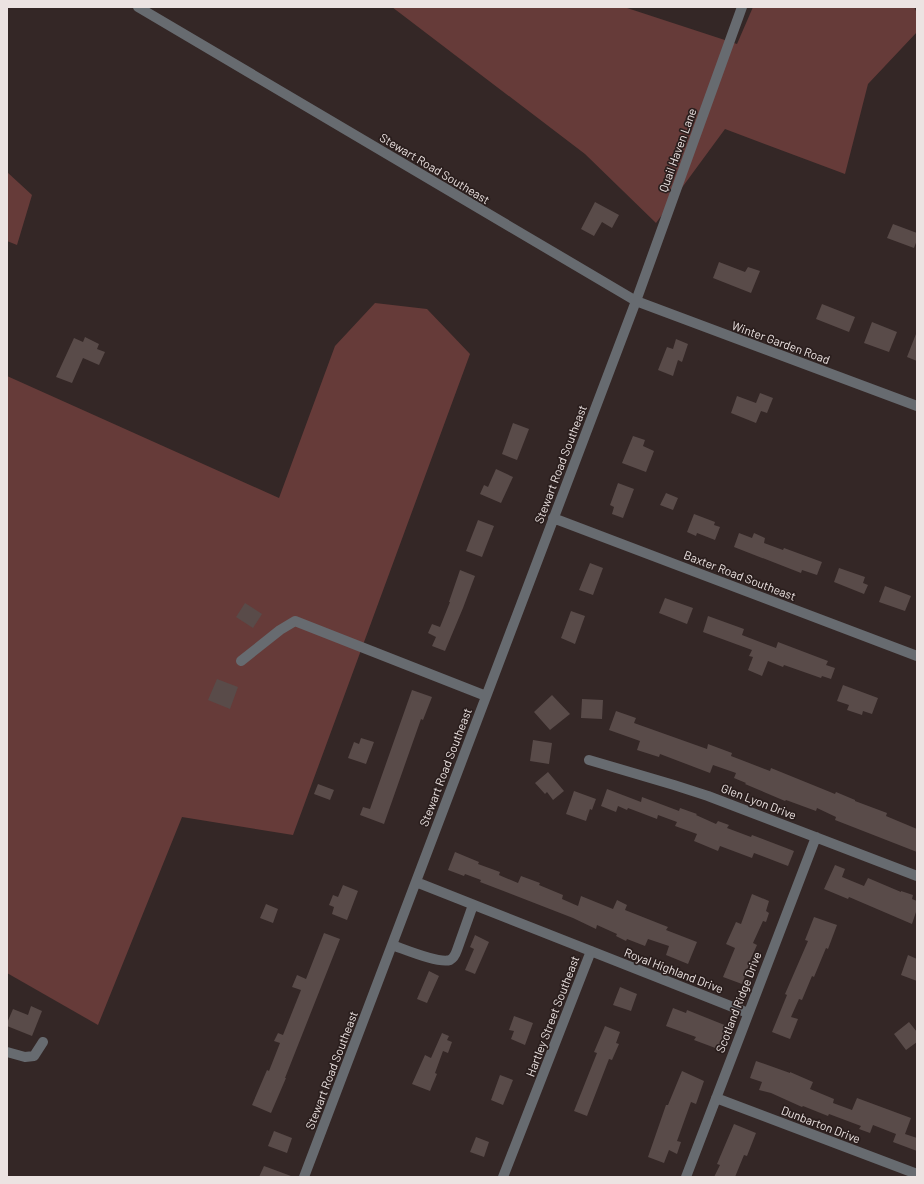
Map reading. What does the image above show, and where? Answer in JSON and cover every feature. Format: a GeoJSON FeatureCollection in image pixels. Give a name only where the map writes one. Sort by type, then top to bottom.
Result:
{"type":"FeatureCollection","features":[{"type":"Feature","properties":{"kind":"street","name":"Stewart Road Southeast"},"geometry":{"type":"LineString","coordinates":[[138,7],[636,301],[304,1177]]}},
{"type":"Feature","properties":{"kind":"street","name":"Quail Haven Lane"},"geometry":{"type":"LineString","coordinates":[[636,301],[742,7]]}},
{"type":"Feature","properties":{"kind":"street","name":"Winter Garden Road"},"geometry":{"type":"LineString","coordinates":[[636,301],[917,406]]}},
{"type":"Feature","properties":{"kind":"street","name":"Baxter Road Southeast"},"geometry":{"type":"LineString","coordinates":[[553,518],[917,656]]}},
{"type":"Feature","properties":{"kind":"street"},"geometry":{"type":"LineString","coordinates":[[241,661],[280,630],[295,621],[486,696]]}},
{"type":"Feature","properties":{"kind":"street","name":"Glen Lyon Drive"},"geometry":{"type":"LineString","coordinates":[[589,760],[688,789],[917,876]]}},
{"type":"Feature","properties":{"kind":"street","name":"Scotland Ridge Drive"},"geometry":{"type":"LineString","coordinates":[[686,1177],[816,837]]}},
{"type":"Feature","properties":{"kind":"street","name":"Hartley Street Southeast"},"geometry":{"type":"LineString","coordinates":[[416,882],[591,951],[503,1177]]}},
{"type":"Feature","properties":{"kind":"street"},"geometry":{"type":"LineString","coordinates":[[392,945],[439,961],[450,960],[454,956],[461,940],[473,905]]}},
{"type":"Feature","properties":{"kind":"street","name":"Royal Highland Drive"},"geometry":{"type":"LineString","coordinates":[[591,951],[748,1013]]}},
{"type":"Feature","properties":{"kind":"street"},"geometry":{"type":"LineString","coordinates":[[7,1052],[24,1057],[34,1056],[44,1042]]}},
{"type":"Feature","properties":{"kind":"street","name":"Dunbarton Drive"},"geometry":{"type":"LineString","coordinates":[[716,1098],[917,1174]]}},
{"type":"Feature","properties":{"kind":"shaded area"},"geometry":{"type":"Polygon","coordinates":[[[392,7],[624,7],[737,44],[753,7],[914,7],[917,13],[917,32],[868,84],[845,174],[725,129],[656,223],[585,154],[392,7]]]}},
{"type":"Feature","properties":{"kind":"shaded area"},"geometry":{"type":"Polygon","coordinates":[[[7,172],[32,195],[17,245],[7,241],[7,172]]]}},
{"type":"Feature","properties":{"kind":"shaded area"},"geometry":{"type":"Polygon","coordinates":[[[375,303],[427,309],[470,354],[293,835],[182,817],[98,1025],[7,973],[7,376],[279,498],[335,346],[375,303]]]}},
{"type":"Feature","properties":{"kind":"building"},"geometry":{"type":"Polygon","coordinates":[[[595,202],[619,215],[612,228],[602,222],[594,236],[581,229],[595,202]]]}},
{"type":"Feature","properties":{"kind":"building"},"geometry":{"type":"Polygon","coordinates":[[[893,224],[917,233],[917,240],[914,248],[887,238],[893,224]]]}},
{"type":"Feature","properties":{"kind":"building"},"geometry":{"type":"Polygon","coordinates":[[[719,262],[745,272],[748,267],[760,271],[751,293],[713,278],[719,262]]]}},
{"type":"Feature","properties":{"kind":"building"},"geometry":{"type":"Polygon","coordinates":[[[822,304],[855,317],[849,332],[816,319],[822,304]]]}},
{"type":"Feature","properties":{"kind":"building"},"geometry":{"type":"Polygon","coordinates":[[[872,322],[897,332],[889,352],[864,343],[872,322]]]}},
{"type":"Feature","properties":{"kind":"building"},"geometry":{"type":"Polygon","coordinates":[[[917,334],[917,361],[907,357],[917,334]]]}},
{"type":"Feature","properties":{"kind":"building"},"geometry":{"type":"Polygon","coordinates":[[[85,337],[99,344],[97,349],[105,352],[99,365],[83,358],[72,383],[56,377],[74,338],[83,342],[85,337]]]}},
{"type":"Feature","properties":{"kind":"building"},"geometry":{"type":"Polygon","coordinates":[[[676,339],[688,344],[682,362],[678,360],[673,376],[658,370],[667,347],[673,349],[676,339]]]}},
{"type":"Feature","properties":{"kind":"building"},"geometry":{"type":"Polygon","coordinates":[[[760,393],[773,398],[767,413],[761,411],[756,423],[731,413],[737,396],[756,403],[760,393]]]}},
{"type":"Feature","properties":{"kind":"building"},"geometry":{"type":"Polygon","coordinates":[[[513,423],[529,429],[517,460],[502,454],[513,423]]]}},
{"type":"Feature","properties":{"kind":"building"},"geometry":{"type":"Polygon","coordinates":[[[633,436],[645,440],[643,446],[654,451],[646,472],[622,463],[633,436]]]}},
{"type":"Feature","properties":{"kind":"building"},"geometry":{"type":"Polygon","coordinates":[[[496,469],[513,477],[501,503],[480,494],[484,485],[488,487],[496,469]]]}},
{"type":"Feature","properties":{"kind":"building"},"geometry":{"type":"Polygon","coordinates":[[[618,483],[634,489],[623,518],[612,514],[614,507],[610,505],[618,483]]]}},
{"type":"Feature","properties":{"kind":"building"},"geometry":{"type":"Polygon","coordinates":[[[666,493],[678,498],[673,510],[660,505],[666,493]]]}},
{"type":"Feature","properties":{"kind":"building"},"geometry":{"type":"Polygon","coordinates":[[[694,514],[715,522],[714,525],[720,527],[715,540],[697,533],[696,536],[687,532],[694,514]]]}},
{"type":"Feature","properties":{"kind":"building"},"geometry":{"type":"Polygon","coordinates":[[[478,520],[494,526],[482,557],[466,551],[478,520]]]}},
{"type":"Feature","properties":{"kind":"building"},"geometry":{"type":"Polygon","coordinates":[[[739,533],[752,538],[754,533],[765,538],[764,543],[783,550],[784,548],[822,562],[817,575],[802,570],[801,573],[734,547],[739,533]]]}},
{"type":"Feature","properties":{"kind":"building"},"geometry":{"type":"Polygon","coordinates":[[[590,563],[603,568],[593,595],[579,590],[590,563]]]}},
{"type":"Feature","properties":{"kind":"building"},"geometry":{"type":"Polygon","coordinates":[[[839,568],[865,577],[863,583],[868,585],[864,594],[834,582],[839,568]]]}},
{"type":"Feature","properties":{"kind":"building"},"geometry":{"type":"Polygon","coordinates":[[[460,570],[475,576],[445,651],[432,646],[436,637],[428,633],[432,624],[440,627],[460,570]]]}},
{"type":"Feature","properties":{"kind":"building"},"geometry":{"type":"Polygon","coordinates":[[[885,586],[911,596],[905,611],[879,602],[885,586]]]}},
{"type":"Feature","properties":{"kind":"building"},"geometry":{"type":"Polygon","coordinates":[[[665,598],[693,608],[687,624],[659,613],[665,598]]]}},
{"type":"Feature","properties":{"kind":"building"},"geometry":{"type":"Polygon","coordinates":[[[245,603],[262,614],[253,628],[236,617],[245,603]]]}},
{"type":"Feature","properties":{"kind":"building"},"geometry":{"type":"Polygon","coordinates":[[[571,611],[585,616],[575,644],[561,638],[571,611]]]}},
{"type":"Feature","properties":{"kind":"building"},"geometry":{"type":"Polygon","coordinates":[[[708,616],[744,629],[742,635],[776,648],[778,642],[828,661],[826,665],[835,668],[831,679],[822,676],[821,678],[768,661],[762,676],[748,670],[753,657],[749,656],[752,650],[703,632],[708,616]]]}},
{"type":"Feature","properties":{"kind":"building"},"geometry":{"type":"Polygon","coordinates":[[[217,679],[238,687],[230,709],[208,700],[217,679]]]}},
{"type":"Feature","properties":{"kind":"building"},"geometry":{"type":"Polygon","coordinates":[[[843,685],[878,698],[872,714],[863,711],[862,715],[847,710],[849,705],[837,701],[843,685]]]}},
{"type":"Feature","properties":{"kind":"building"},"geometry":{"type":"Polygon","coordinates":[[[412,690],[432,697],[423,720],[421,719],[384,824],[360,815],[363,807],[370,809],[412,690]]]}},
{"type":"Feature","properties":{"kind":"building"},"geometry":{"type":"Polygon","coordinates":[[[552,695],[570,714],[550,730],[534,712],[552,695]]]}},
{"type":"Feature","properties":{"kind":"building"},"geometry":{"type":"Polygon","coordinates":[[[582,699],[603,700],[602,719],[581,718],[582,699]]]}},
{"type":"Feature","properties":{"kind":"building"},"geometry":{"type":"Polygon","coordinates":[[[616,711],[636,718],[634,723],[707,749],[708,744],[732,753],[731,756],[770,771],[771,768],[887,813],[886,816],[917,829],[917,852],[835,820],[836,817],[817,808],[816,811],[786,800],[785,801],[745,784],[746,783],[734,778],[736,773],[713,765],[710,773],[660,754],[659,757],[637,750],[640,741],[609,730],[616,711]]]}},
{"type":"Feature","properties":{"kind":"building"},"geometry":{"type":"Polygon","coordinates":[[[361,738],[374,742],[366,764],[348,758],[354,742],[359,744],[361,738]]]}},
{"type":"Feature","properties":{"kind":"building"},"geometry":{"type":"Polygon","coordinates":[[[533,740],[552,743],[549,764],[530,761],[533,740]]]}},
{"type":"Feature","properties":{"kind":"building"},"geometry":{"type":"Polygon","coordinates":[[[548,772],[564,791],[553,800],[547,792],[545,794],[535,783],[548,772]]]}},
{"type":"Feature","properties":{"kind":"building"},"geometry":{"type":"Polygon","coordinates":[[[318,784],[334,790],[330,800],[314,794],[318,784]]]}},
{"type":"Feature","properties":{"kind":"building"},"geometry":{"type":"Polygon","coordinates":[[[607,789],[641,802],[642,797],[679,811],[680,808],[697,814],[696,815],[716,824],[718,821],[729,825],[727,828],[751,837],[752,835],[794,851],[788,866],[754,853],[752,858],[720,846],[718,851],[694,841],[697,834],[675,826],[677,822],[658,815],[657,819],[628,808],[627,810],[618,806],[616,812],[601,806],[607,789]]]}},
{"type":"Feature","properties":{"kind":"building"},"geometry":{"type":"Polygon","coordinates":[[[574,791],[596,799],[592,810],[590,809],[586,821],[566,814],[574,791]]]}},
{"type":"Feature","properties":{"kind":"building"},"geometry":{"type":"Polygon","coordinates":[[[455,852],[479,862],[478,864],[500,872],[499,875],[518,883],[521,876],[540,883],[539,885],[563,895],[562,899],[578,906],[581,896],[613,909],[617,900],[627,905],[625,910],[668,927],[666,930],[697,942],[688,964],[666,955],[669,946],[648,939],[645,946],[627,939],[626,941],[616,936],[617,934],[597,925],[596,929],[573,918],[480,882],[481,880],[448,870],[455,852]]]}},
{"type":"Feature","properties":{"kind":"building"},"geometry":{"type":"Polygon","coordinates":[[[835,865],[845,869],[842,877],[864,886],[868,878],[901,892],[913,895],[912,899],[917,901],[917,909],[912,924],[849,897],[848,899],[824,889],[835,865]]]}},
{"type":"Feature","properties":{"kind":"building"},"geometry":{"type":"Polygon","coordinates":[[[343,885],[358,891],[347,920],[332,914],[334,907],[329,905],[333,895],[338,897],[343,885]]]}},
{"type":"Feature","properties":{"kind":"building"},"geometry":{"type":"Polygon","coordinates":[[[752,894],[769,901],[766,911],[769,913],[766,922],[763,921],[753,943],[757,945],[748,965],[742,984],[723,977],[735,948],[726,944],[736,922],[741,924],[752,894]]]}},
{"type":"Feature","properties":{"kind":"building"},"geometry":{"type":"Polygon","coordinates":[[[266,904],[278,909],[273,923],[260,918],[266,904]]]}},
{"type":"Feature","properties":{"kind":"building"},"geometry":{"type":"Polygon","coordinates":[[[814,917],[837,925],[828,949],[826,948],[814,977],[812,976],[802,1000],[799,999],[791,1017],[798,1019],[790,1039],[772,1032],[787,995],[785,994],[808,941],[805,940],[814,917]]]}},
{"type":"Feature","properties":{"kind":"building"},"geometry":{"type":"Polygon","coordinates":[[[324,933],[340,939],[271,1113],[252,1105],[267,1070],[269,1071],[280,1043],[274,1041],[278,1033],[283,1035],[301,990],[292,987],[297,975],[306,979],[324,933]]]}},
{"type":"Feature","properties":{"kind":"building"},"geometry":{"type":"Polygon","coordinates":[[[475,935],[489,942],[475,974],[465,970],[474,949],[470,947],[475,935]]]}},
{"type":"Feature","properties":{"kind":"building"},"geometry":{"type":"Polygon","coordinates":[[[908,955],[917,959],[917,981],[901,975],[908,955]]]}},
{"type":"Feature","properties":{"kind":"building"},"geometry":{"type":"Polygon","coordinates":[[[429,971],[439,976],[427,1003],[417,999],[429,971]]]}},
{"type":"Feature","properties":{"kind":"building"},"geometry":{"type":"Polygon","coordinates":[[[620,987],[637,994],[631,1011],[613,1005],[620,987]]]}},
{"type":"Feature","properties":{"kind":"building"},"geometry":{"type":"Polygon","coordinates":[[[31,1006],[42,1011],[32,1036],[7,1026],[13,1009],[28,1015],[31,1006]]]}},
{"type":"Feature","properties":{"kind":"building"},"geometry":{"type":"Polygon","coordinates":[[[673,1008],[686,1013],[687,1010],[727,1026],[718,1049],[694,1040],[696,1037],[666,1026],[673,1008]]]}},
{"type":"Feature","properties":{"kind":"building"},"geometry":{"type":"Polygon","coordinates":[[[514,1016],[533,1023],[525,1045],[511,1039],[514,1031],[509,1030],[514,1016]]]}},
{"type":"Feature","properties":{"kind":"building"},"geometry":{"type":"Polygon","coordinates":[[[909,1022],[917,1032],[917,1042],[906,1050],[894,1034],[909,1022]]]}},
{"type":"Feature","properties":{"kind":"building"},"geometry":{"type":"Polygon","coordinates":[[[605,1026],[620,1032],[616,1043],[619,1044],[612,1060],[609,1059],[587,1116],[574,1111],[597,1053],[594,1052],[605,1026]]]}},
{"type":"Feature","properties":{"kind":"building"},"geometry":{"type":"Polygon","coordinates":[[[442,1033],[449,1036],[447,1040],[452,1042],[448,1053],[443,1051],[435,1073],[437,1074],[430,1091],[412,1084],[425,1055],[431,1058],[442,1033]]]}},
{"type":"Feature","properties":{"kind":"building"},"geometry":{"type":"Polygon","coordinates":[[[756,1061],[790,1072],[813,1082],[810,1089],[834,1099],[833,1103],[852,1110],[857,1098],[911,1118],[905,1134],[917,1138],[917,1151],[893,1142],[896,1134],[873,1125],[870,1133],[859,1129],[861,1126],[829,1114],[828,1116],[803,1106],[802,1107],[771,1093],[759,1090],[762,1082],[750,1078],[756,1061]]]}},
{"type":"Feature","properties":{"kind":"building"},"geometry":{"type":"Polygon","coordinates":[[[682,1071],[704,1081],[696,1104],[691,1102],[677,1141],[681,1142],[677,1154],[669,1150],[664,1163],[648,1157],[666,1105],[668,1105],[682,1071]]]}},
{"type":"Feature","properties":{"kind":"building"},"geometry":{"type":"Polygon","coordinates":[[[500,1075],[513,1080],[503,1105],[491,1100],[500,1075]]]}},
{"type":"Feature","properties":{"kind":"building"},"geometry":{"type":"Polygon","coordinates":[[[734,1124],[756,1133],[747,1156],[744,1155],[735,1177],[714,1177],[720,1165],[717,1164],[734,1124]]]}},
{"type":"Feature","properties":{"kind":"building"},"geometry":{"type":"Polygon","coordinates":[[[274,1131],[292,1138],[287,1153],[268,1146],[274,1131]]]}},
{"type":"Feature","properties":{"kind":"building"},"geometry":{"type":"Polygon","coordinates":[[[476,1137],[489,1142],[484,1157],[470,1152],[476,1137]]]}},
{"type":"Feature","properties":{"kind":"building"},"geometry":{"type":"Polygon","coordinates":[[[264,1166],[291,1176],[291,1177],[259,1177],[264,1166]]]}}]}
